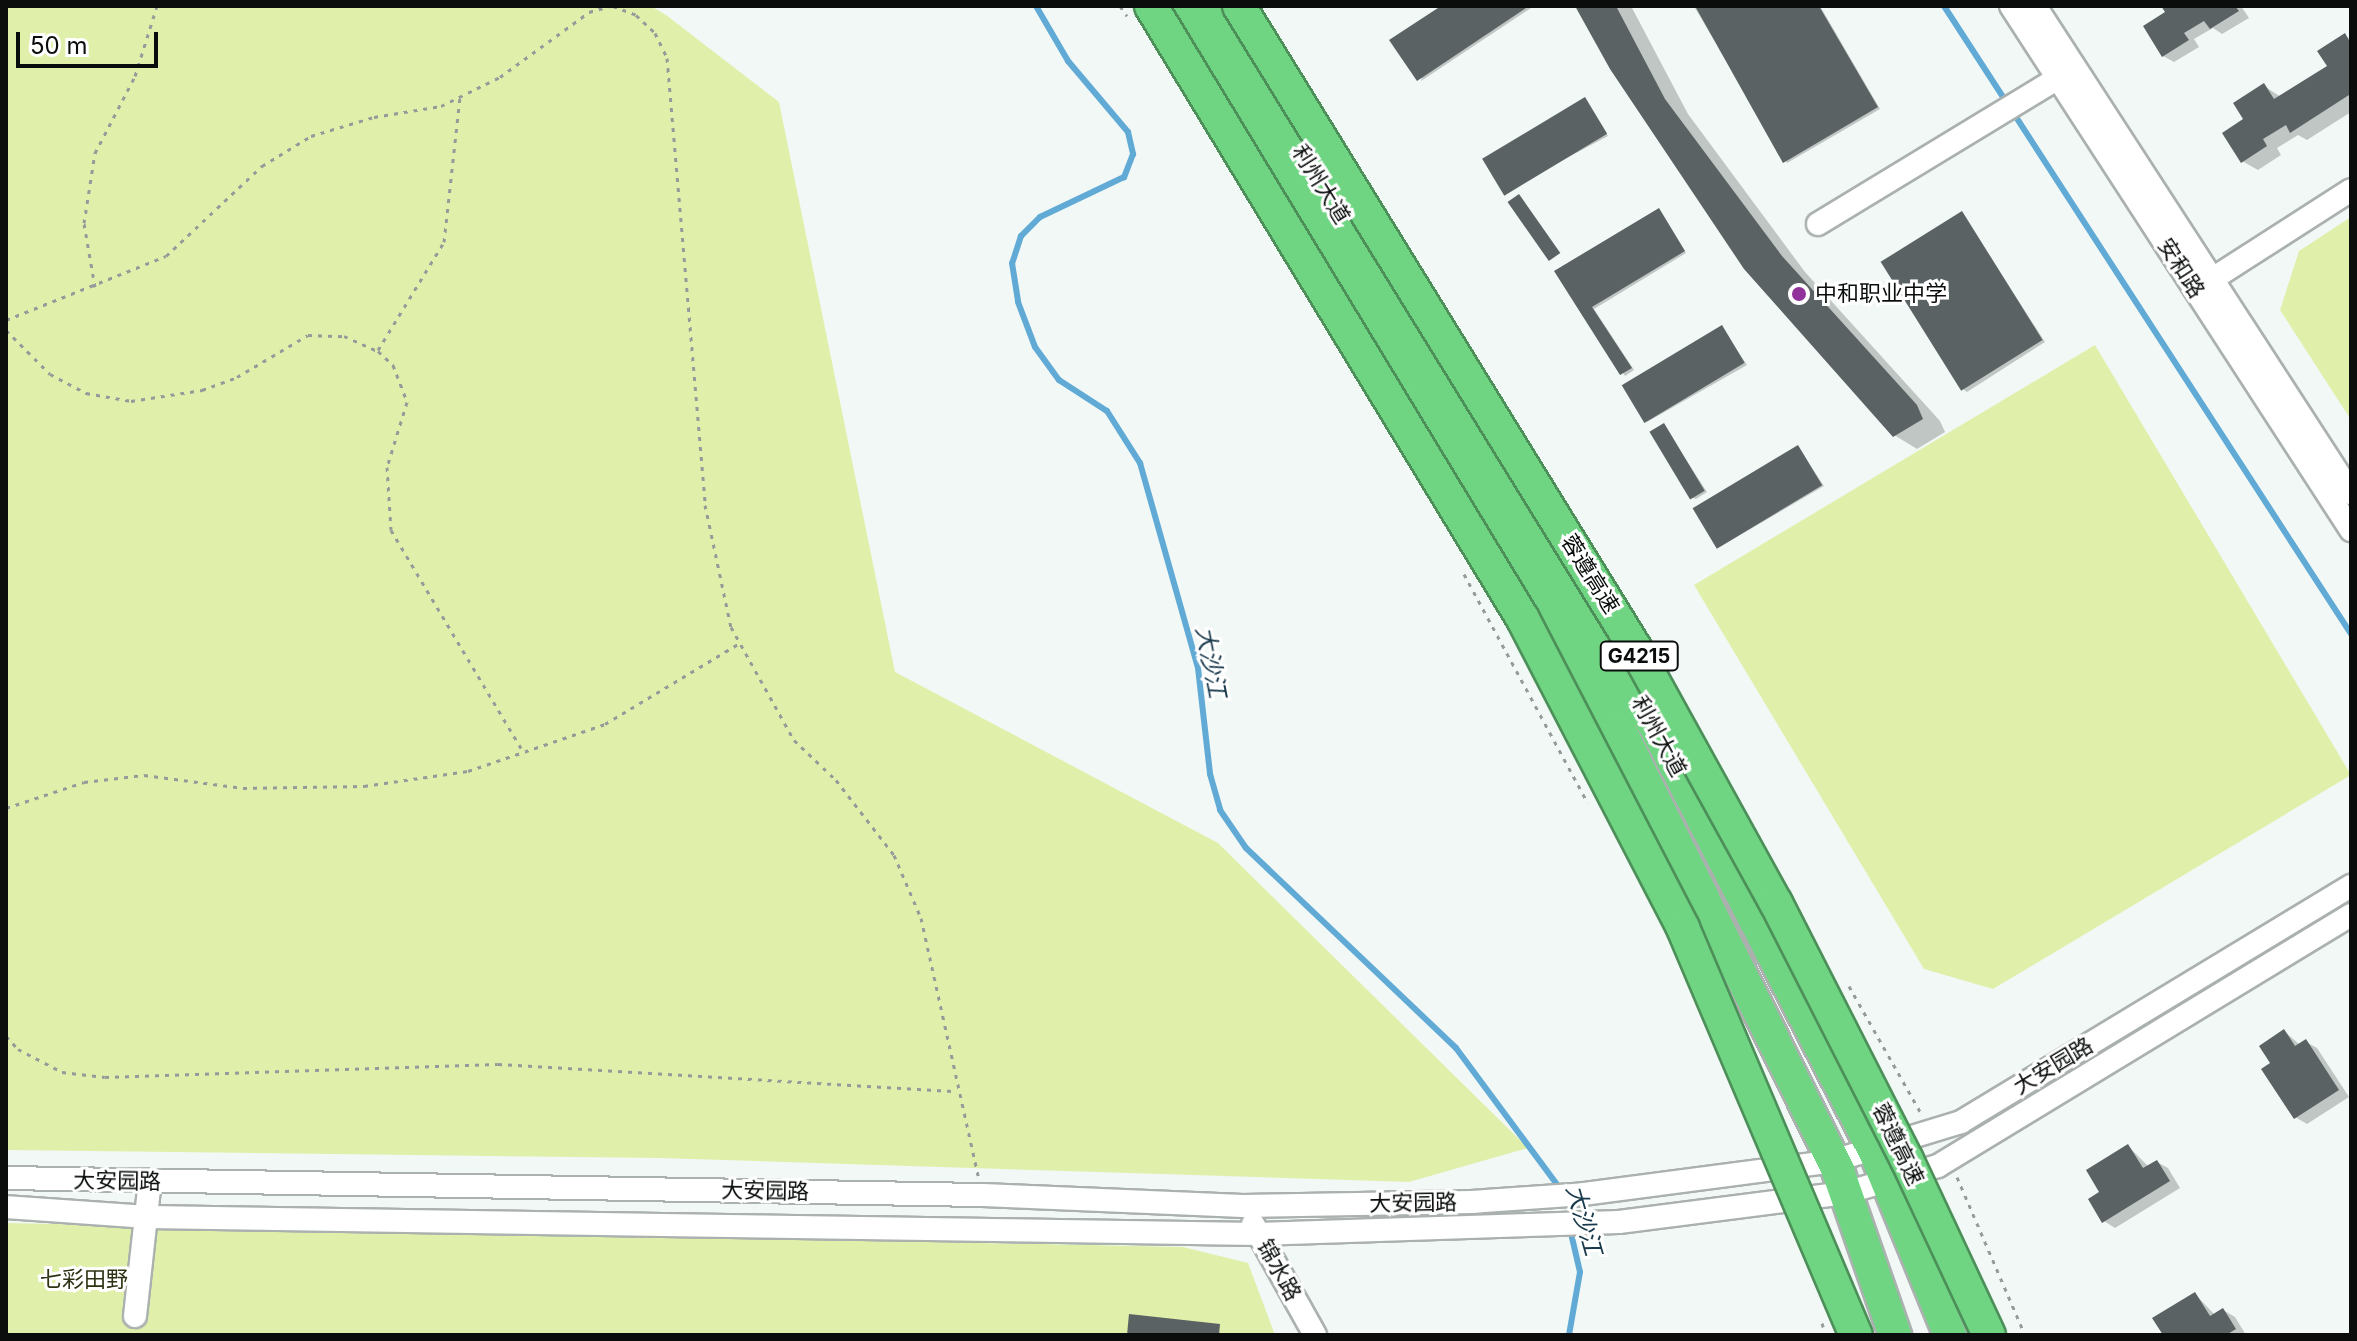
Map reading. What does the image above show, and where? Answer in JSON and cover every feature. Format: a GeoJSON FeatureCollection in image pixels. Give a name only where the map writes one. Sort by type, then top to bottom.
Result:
{"type":"FeatureCollection","features":[{"type":"Feature","properties":{"kind":"highway","name":"利州大道"},"geometry":{"type":"LineString","coordinates":[[1178,6],[1421,397],[1618,727],[1833,1161],[1895,1335]]}},
{"type":"Feature","properties":{"kind":"highway","name":"利州大道"},"geometry":{"type":"LineString","coordinates":[[1208,6],[1656,728],[1873,1150],[1950,1335]]}},
{"type":"Feature","properties":{"kind":"highway","name":"蓉遵高速"},"geometry":{"type":"LineString","coordinates":[[1239,6],[1635,648],[1776,903],[1907,1160],[1989,1335]]}},
{"type":"Feature","properties":{"kind":"highway"},"geometry":{"type":"LineString","coordinates":[[1140,13],[1523,619],[1683,928],[1856,1335]]}},
{"type":"Feature","properties":{"kind":"street","name":"安和路"},"geometry":{"type":"LineString","coordinates":[[2011,6],[2058,78],[2351,493]]}},
{"type":"Feature","properties":{"kind":"street","name":"安和路"},"geometry":{"type":"LineString","coordinates":[[2035,6],[2351,530]]}},
{"type":"Feature","properties":{"kind":"street"},"geometry":{"type":"LineString","coordinates":[[1818,224],[2058,78]]}},
{"type":"Feature","properties":{"kind":"street"},"geometry":{"type":"LineString","coordinates":[[2204,285],[2351,190]]}},
{"type":"Feature","properties":{"kind":"street","name":"大安园路"},"geometry":{"type":"LineString","coordinates":[[6,1178],[983,1195],[1243,1206],[1524,1199],[1584,1194],[1833,1161],[1961,1122],[2351,886]]}},
{"type":"Feature","properties":{"kind":"street"},"geometry":{"type":"LineString","coordinates":[[6,1207],[148,1217],[1258,1234],[1586,1226],[1845,1193],[1938,1166],[2351,915]]}},
{"type":"Feature","properties":{"kind":"street"},"geometry":{"type":"LineString","coordinates":[[135,1316],[150,1181]]}},
{"type":"Feature","properties":{"kind":"street","name":"锦水路"},"geometry":{"type":"LineString","coordinates":[[1243,1206],[1315,1335]]}},
{"type":"Feature","properties":{"kind":"path"},"geometry":{"type":"LineString","coordinates":[[95,287],[84,223],[95,153],[135,76],[157,6]]}},
{"type":"Feature","properties":{"kind":"path"},"geometry":{"type":"LineString","coordinates":[[6,320],[95,287],[166,256],[262,166],[311,136],[374,117],[441,106],[500,77],[589,12],[612,6],[636,15],[655,33],[667,58],[705,505],[731,627],[794,740],[836,780],[894,855],[921,918],[956,1091],[983,1195]]}},
{"type":"Feature","properties":{"kind":"path"},"geometry":{"type":"LineString","coordinates":[[1120,6],[1140,13]]}},
{"type":"Feature","properties":{"kind":"path"},"geometry":{"type":"LineString","coordinates":[[378,351],[444,242],[460,97]]}},
{"type":"Feature","properties":{"kind":"path"},"geometry":{"type":"LineString","coordinates":[[6,330],[50,374],[86,393],[131,401],[202,390],[237,377],[308,335],[344,336],[378,351],[393,365],[407,402],[387,467],[391,530],[524,753]]}},
{"type":"Feature","properties":{"kind":"path"},"geometry":{"type":"LineString","coordinates":[[1457,561],[1590,808]]}},
{"type":"Feature","properties":{"kind":"path"},"geometry":{"type":"LineString","coordinates":[[6,808],[84,782],[144,775],[243,788],[364,786],[468,771],[605,724],[740,643]]}},
{"type":"Feature","properties":{"kind":"path"},"geometry":{"type":"LineString","coordinates":[[6,1036],[18,1049],[62,1072],[105,1077],[498,1064],[956,1091]]}},
{"type":"Feature","properties":{"kind":"path"},"geometry":{"type":"LineString","coordinates":[[1821,1321],[1826,1335]]}},
{"type":"Feature","properties":{"kind":"green space"},"geometry":{"type":"Polygon","coordinates":[[[6,6],[651,6],[666,15],[779,102],[895,672],[1218,843],[1528,1148],[1409,1182],[659,1158],[6,1150],[6,6]]]}},
{"type":"Feature","properties":{"kind":"green space"},"geometry":{"type":"Polygon","coordinates":[[[2351,217],[2351,420],[2280,310],[2299,251],[2351,217]]]}},
{"type":"Feature","properties":{"kind":"green space"},"geometry":{"type":"Polygon","coordinates":[[[2095,345],[2351,775],[1993,989],[1924,969],[1694,585],[2095,345]]]}},
{"type":"Feature","properties":{"kind":"green space","name":"七彩田野"},"geometry":{"type":"Polygon","coordinates":[[[6,1223],[1183,1247],[1248,1263],[1275,1335],[6,1335],[6,1223]]]}},
{"type":"Feature","properties":{"kind":"building"},"geometry":{"type":"Polygon","coordinates":[[[1441,6],[1529,6],[1417,81],[1389,40],[1441,6]]]}},
{"type":"Feature","properties":{"kind":"building"},"geometry":{"type":"Polygon","coordinates":[[[1575,6],[1616,6],[1665,99],[1782,256],[1917,405],[1923,419],[1893,437],[1744,269],[1610,69],[1575,6]]]}},
{"type":"Feature","properties":{"kind":"building"},"geometry":{"type":"Polygon","coordinates":[[[1695,6],[1819,6],[1878,107],[1783,163],[1695,6]]]}},
{"type":"Feature","properties":{"kind":"building"},"geometry":{"type":"Polygon","coordinates":[[[2161,6],[2235,6],[2239,11],[2210,29],[2204,21],[2184,33],[2189,40],[2162,57],[2143,26],[2165,12],[2161,6]]]}},
{"type":"Feature","properties":{"kind":"building"},"geometry":{"type":"Polygon","coordinates":[[[2345,33],[2351,44],[2349,95],[2290,133],[2286,125],[2263,139],[2267,146],[2241,163],[2222,133],[2243,119],[2233,103],[2264,83],[2274,99],[2327,66],[2317,51],[2345,33]]]}},
{"type":"Feature","properties":{"kind":"building"},"geometry":{"type":"Polygon","coordinates":[[[1585,97],[1607,134],[1504,196],[1482,159],[1585,97]]]}},
{"type":"Feature","properties":{"kind":"building"},"geometry":{"type":"Polygon","coordinates":[[[1519,194],[1560,253],[1549,261],[1508,202],[1519,194]]]}},
{"type":"Feature","properties":{"kind":"building"},"geometry":{"type":"Polygon","coordinates":[[[1659,208],[1685,251],[1592,307],[1632,368],[1620,375],[1554,271],[1659,208]]]}},
{"type":"Feature","properties":{"kind":"building"},"geometry":{"type":"Polygon","coordinates":[[[1962,211],[2043,340],[1961,391],[1881,262],[1962,211]]]}},
{"type":"Feature","properties":{"kind":"building"},"geometry":{"type":"Polygon","coordinates":[[[1722,325],[1745,363],[1644,423],[1622,385],[1722,325]]]}},
{"type":"Feature","properties":{"kind":"building"},"geometry":{"type":"Polygon","coordinates":[[[1664,423],[1705,491],[1690,499],[1649,432],[1664,423]]]}},
{"type":"Feature","properties":{"kind":"building"},"geometry":{"type":"Polygon","coordinates":[[[1798,445],[1822,485],[1717,549],[1693,508],[1798,445]]]}},
{"type":"Feature","properties":{"kind":"building"},"geometry":{"type":"Polygon","coordinates":[[[2284,1029],[2295,1046],[2306,1039],[2339,1090],[2294,1119],[2261,1069],[2270,1063],[2259,1046],[2284,1029]]]}},
{"type":"Feature","properties":{"kind":"building"},"geometry":{"type":"Polygon","coordinates":[[[2128,1144],[2143,1168],[2157,1160],[2170,1181],[2102,1223],[2088,1199],[2099,1192],[2086,1170],[2128,1144]]]}},
{"type":"Feature","properties":{"kind":"building"},"geometry":{"type":"Polygon","coordinates":[[[2195,1292],[2210,1316],[2223,1308],[2236,1329],[2226,1335],[2163,1335],[2152,1318],[2195,1292]]]}},
{"type":"Feature","properties":{"kind":"building"},"geometry":{"type":"Polygon","coordinates":[[[1129,1314],[1220,1324],[1219,1335],[1127,1335],[1129,1314]]]}},
{"type":"Feature","properties":{"kind":"waterway","name":"大沙江"},"geometry":{"type":"LineString","coordinates":[[1036,6],[1068,61],[1128,132],[1133,154],[1124,177],[1040,217],[1021,236],[1012,263],[1018,302],[1035,347],[1059,380],[1107,411],[1140,463],[1198,668],[1210,774],[1220,810],[1246,848],[1456,1048],[1561,1190]]}},
{"type":"Feature","properties":{"kind":"waterway"},"geometry":{"type":"LineString","coordinates":[[1944,6],[2351,634]]}},
{"type":"Feature","properties":{"kind":"waterway","name":"大沙江"},"geometry":{"type":"LineString","coordinates":[[1569,1335],[1580,1272],[1570,1229]]}},
{"type":"Feature","properties":{"kind":"place","name":"中和职业中学"},"geometry":{"type":"Point","coordinates":[1799,294]}}]}
